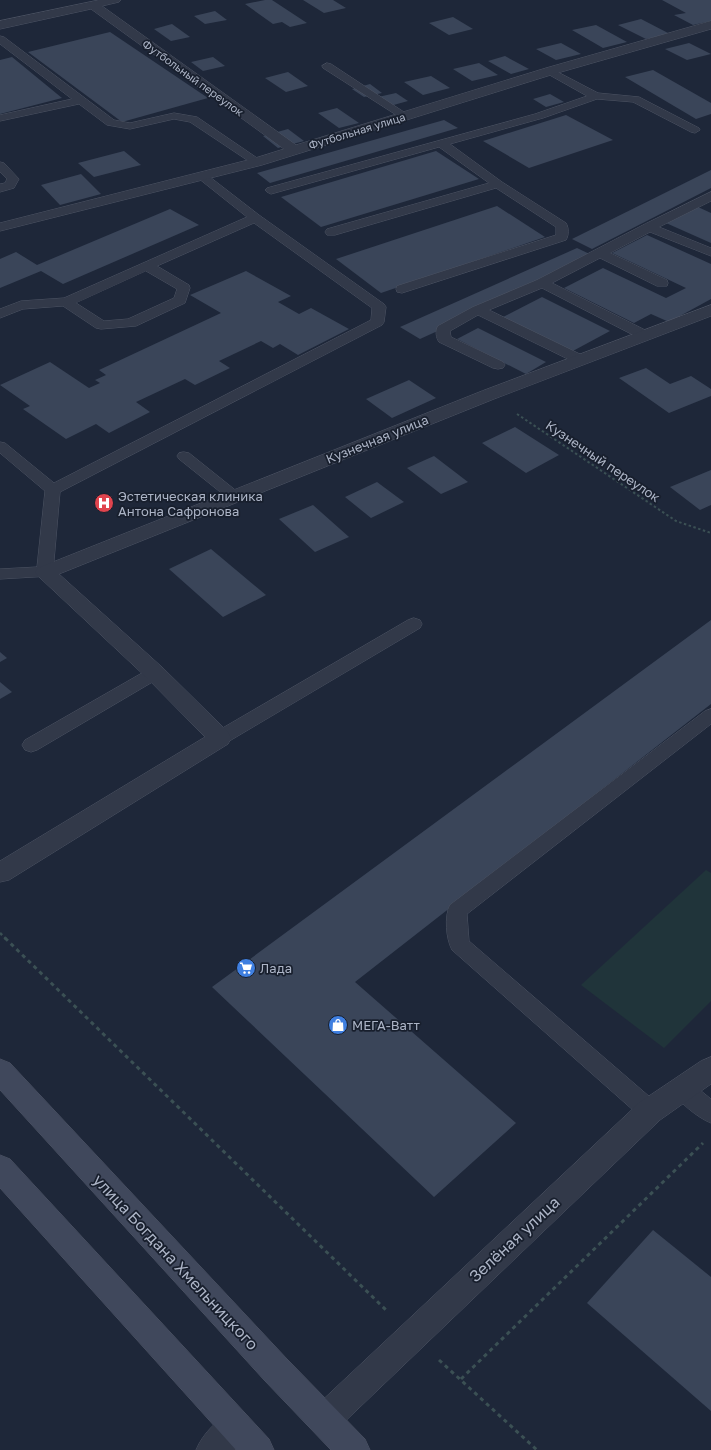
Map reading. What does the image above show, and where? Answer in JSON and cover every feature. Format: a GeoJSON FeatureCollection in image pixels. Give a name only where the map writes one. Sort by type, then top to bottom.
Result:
{"type":"FeatureCollection","features":[{"type":"Feature","properties":{"kind":"main road","name":"улица Богдана Хмельницкого"},"geometry":{"type":"LineString","coordinates":[[0,1071],[276,1370],[354,1450]]}},
{"type":"Feature","properties":{"kind":"main road"},"geometry":{"type":"LineString","coordinates":[[0,1168],[258,1450]]}},
{"type":"Feature","properties":{"kind":"street"},"geometry":{"type":"LineString","coordinates":[[0,25],[112,0]]}},
{"type":"Feature","properties":{"kind":"street","name":"Футбольный переулок"},"geometry":{"type":"LineString","coordinates":[[93,5],[294,150]]}},
{"type":"Feature","properties":{"kind":"street","name":"Футбольная улица"},"geometry":{"type":"LineString","coordinates":[[0,226],[257,162],[550,71],[711,25]]}},
{"type":"Feature","properties":{"kind":"street","name":"Кузнечная улица"},"geometry":{"type":"LineString","coordinates":[[45,572],[488,395],[711,310]]}},
{"type":"Feature","properties":{"kind":"street"},"geometry":{"type":"LineString","coordinates":[[0,873],[220,738],[155,673],[45,572]]}},
{"type":"Feature","properties":{"kind":"street","name":"Зелёная улица"},"geometry":{"type":"LineString","coordinates":[[325,1419],[650,1111],[711,1069]]}},
{"type":"Feature","properties":{"kind":"street"},"geometry":{"type":"LineString","coordinates":[[212,1450],[236,1426]]}},
{"type":"Feature","properties":{"kind":"lane"},"geometry":{"type":"LineString","coordinates":[[0,39],[111,123],[130,126],[174,116],[193,119],[257,162]]}},
{"type":"Feature","properties":{"kind":"lane"},"geometry":{"type":"LineString","coordinates":[[327,66],[405,116]]}},
{"type":"Feature","properties":{"kind":"lane"},"geometry":{"type":"LineString","coordinates":[[550,71],[596,96]]}},
{"type":"Feature","properties":{"kind":"lane"},"geometry":{"type":"LineString","coordinates":[[271,190],[539,116],[596,96],[635,99],[695,130]]}},
{"type":"Feature","properties":{"kind":"lane"},"geometry":{"type":"LineString","coordinates":[[0,118],[81,100]]}},
{"type":"Feature","properties":{"kind":"lane"},"geometry":{"type":"LineString","coordinates":[[402,288],[562,237],[562,226],[498,184],[441,143]]}},
{"type":"Feature","properties":{"kind":"lane"},"geometry":{"type":"LineString","coordinates":[[0,165],[13,178],[10,186],[0,188]]}},
{"type":"Feature","properties":{"kind":"lane"},"geometry":{"type":"LineString","coordinates":[[53,490],[377,322],[379,307],[255,218],[202,176]]}},
{"type":"Feature","properties":{"kind":"lane"},"geometry":{"type":"LineString","coordinates":[[331,232],[498,184]]}},
{"type":"Feature","properties":{"kind":"lane"},"geometry":{"type":"LineString","coordinates":[[498,366],[444,339],[443,329],[478,310],[542,283],[600,254],[649,226],[711,196]]}},
{"type":"Feature","properties":{"kind":"lane"},"geometry":{"type":"LineString","coordinates":[[696,204],[711,210]]}},
{"type":"Feature","properties":{"kind":"lane"},"geometry":{"type":"LineString","coordinates":[[0,314],[21,305],[66,302],[255,218]]}},
{"type":"Feature","properties":{"kind":"lane"},"geometry":{"type":"LineString","coordinates":[[649,226],[711,252]]}},
{"type":"Feature","properties":{"kind":"lane"},"geometry":{"type":"LineString","coordinates":[[600,254],[662,283]]}},
{"type":"Feature","properties":{"kind":"lane"},"geometry":{"type":"LineString","coordinates":[[66,302],[101,325],[131,323],[180,300],[184,288],[147,266]]}},
{"type":"Feature","properties":{"kind":"lane"},"geometry":{"type":"LineString","coordinates":[[542,283],[644,336]]}},
{"type":"Feature","properties":{"kind":"lane"},"geometry":{"type":"LineString","coordinates":[[478,310],[581,360]]}},
{"type":"Feature","properties":{"kind":"lane"},"geometry":{"type":"LineString","coordinates":[[0,446],[53,490]]}},
{"type":"Feature","properties":{"kind":"lane"},"geometry":{"type":"LineString","coordinates":[[184,456],[234,496]]}},
{"type":"Feature","properties":{"kind":"lane"},"geometry":{"type":"LineString","coordinates":[[0,574],[45,572],[53,490]]}},
{"type":"Feature","properties":{"kind":"lane"},"geometry":{"type":"LineString","coordinates":[[220,738],[414,624]]}},
{"type":"Feature","properties":{"kind":"lane"},"geometry":{"type":"LineString","coordinates":[[31,745],[155,673]]}},
{"type":"Feature","properties":{"kind":"lane"},"geometry":{"type":"LineString","coordinates":[[650,1111],[459,944],[456,911],[711,715]]}},
{"type":"Feature","properties":{"kind":"lane"},"geometry":{"type":"LineString","coordinates":[[682,1089],[711,1112]]}},
{"type":"Feature","properties":{"kind":"path","name":"Кузнечный переулок"},"geometry":{"type":"LineString","coordinates":[[488,395],[676,522],[711,533]]}},
{"type":"Feature","properties":{"kind":"path"},"geometry":{"type":"LineString","coordinates":[[0,933],[412,1336],[461,1379],[537,1450]]}},
{"type":"Feature","properties":{"kind":"path"},"geometry":{"type":"LineString","coordinates":[[461,1379],[705,1141]]}},
{"type":"Feature","properties":{"kind":"shaded area"},"geometry":{"type":"Polygon","coordinates":[[[706,870],[711,873],[711,1001],[664,1048],[581,985],[706,870]]]}},
{"type":"Feature","properties":{"kind":"building"},"geometry":{"type":"Polygon","coordinates":[[[272,0],[307,23],[290,27],[282,22],[273,24],[245,4],[272,0]]]}},
{"type":"Feature","properties":{"kind":"building"},"geometry":{"type":"Polygon","coordinates":[[[303,0],[333,0],[346,8],[324,13],[303,0]]]}},
{"type":"Feature","properties":{"kind":"building"},"geometry":{"type":"Polygon","coordinates":[[[662,0],[711,0],[711,21],[693,25],[674,15],[686,13],[662,0]]]}},
{"type":"Feature","properties":{"kind":"building"},"geometry":{"type":"Polygon","coordinates":[[[215,11],[227,20],[205,24],[194,16],[215,11]]]}},
{"type":"Feature","properties":{"kind":"building"},"geometry":{"type":"Polygon","coordinates":[[[453,17],[473,29],[449,35],[429,23],[453,17]]]}},
{"type":"Feature","properties":{"kind":"building"},"geometry":{"type":"Polygon","coordinates":[[[641,19],[670,34],[646,39],[618,25],[641,19]]]}},
{"type":"Feature","properties":{"kind":"building"},"geometry":{"type":"Polygon","coordinates":[[[172,24],[190,37],[171,41],[154,29],[172,24]]]}},
{"type":"Feature","properties":{"kind":"building"},"geometry":{"type":"Polygon","coordinates":[[[596,25],[627,42],[603,48],[572,30],[596,25]]]}},
{"type":"Feature","properties":{"kind":"building"},"geometry":{"type":"Polygon","coordinates":[[[110,32],[208,98],[122,122],[28,52],[110,32]]]}},
{"type":"Feature","properties":{"kind":"building"},"geometry":{"type":"Polygon","coordinates":[[[561,43],[581,54],[556,60],[536,49],[561,43]]]}},
{"type":"Feature","properties":{"kind":"building"},"geometry":{"type":"Polygon","coordinates":[[[689,43],[711,54],[687,60],[665,49],[689,43]]]}},
{"type":"Feature","properties":{"kind":"building"},"geometry":{"type":"Polygon","coordinates":[[[505,56],[529,69],[511,74],[488,61],[505,56]]]}},
{"type":"Feature","properties":{"kind":"building"},"geometry":{"type":"Polygon","coordinates":[[[12,57],[62,98],[0,114],[0,60],[12,57]]]}},
{"type":"Feature","properties":{"kind":"building"},"geometry":{"type":"Polygon","coordinates":[[[213,57],[225,66],[203,71],[191,62],[213,57]]]}},
{"type":"Feature","properties":{"kind":"building"},"geometry":{"type":"Polygon","coordinates":[[[479,63],[498,75],[472,81],[453,69],[479,63]]]}},
{"type":"Feature","properties":{"kind":"building"},"geometry":{"type":"Polygon","coordinates":[[[653,70],[711,103],[711,114],[696,119],[625,77],[653,70]]]}},
{"type":"Feature","properties":{"kind":"building"},"geometry":{"type":"Polygon","coordinates":[[[288,72],[308,86],[286,92],[265,78],[288,72]]]}},
{"type":"Feature","properties":{"kind":"building"},"geometry":{"type":"Polygon","coordinates":[[[431,76],[450,88],[423,95],[404,82],[431,76]]]}},
{"type":"Feature","properties":{"kind":"building"},"geometry":{"type":"Polygon","coordinates":[[[370,84],[382,93],[364,97],[352,89],[370,84]]]}},
{"type":"Feature","properties":{"kind":"building"},"geometry":{"type":"Polygon","coordinates":[[[396,93],[408,101],[390,106],[378,97],[396,93]]]}},
{"type":"Feature","properties":{"kind":"building"},"geometry":{"type":"Polygon","coordinates":[[[550,94],[564,102],[546,107],[533,99],[550,94]]]}},
{"type":"Feature","properties":{"kind":"building"},"geometry":{"type":"Polygon","coordinates":[[[337,108],[359,123],[339,128],[318,113],[337,108]]]}},
{"type":"Feature","properties":{"kind":"building"},"geometry":{"type":"Polygon","coordinates":[[[566,115],[613,140],[529,168],[483,141],[566,115]]]}},
{"type":"Feature","properties":{"kind":"building"},"geometry":{"type":"Polygon","coordinates":[[[444,120],[458,128],[270,183],[257,173],[444,120]]]}},
{"type":"Feature","properties":{"kind":"building"},"geometry":{"type":"Polygon","coordinates":[[[288,129],[304,141],[278,148],[263,136],[288,129]]]}},
{"type":"Feature","properties":{"kind":"building"},"geometry":{"type":"Polygon","coordinates":[[[124,151],[141,165],[94,177],[78,163],[124,151]]]}},
{"type":"Feature","properties":{"kind":"building"},"geometry":{"type":"Polygon","coordinates":[[[436,151],[479,179],[321,227],[281,197],[436,151]]]}},
{"type":"Feature","properties":{"kind":"building"},"geometry":{"type":"Polygon","coordinates":[[[711,170],[711,188],[592,249],[572,239],[711,170]]]}},
{"type":"Feature","properties":{"kind":"building"},"geometry":{"type":"Polygon","coordinates":[[[81,174],[101,194],[60,205],[41,185],[81,174]]]}},
{"type":"Feature","properties":{"kind":"building"},"geometry":{"type":"Polygon","coordinates":[[[497,206],[545,237],[381,293],[336,259],[497,206]]]}},
{"type":"Feature","properties":{"kind":"building"},"geometry":{"type":"Polygon","coordinates":[[[698,207],[711,213],[711,243],[666,223],[698,207]]]}},
{"type":"Feature","properties":{"kind":"building"},"geometry":{"type":"Polygon","coordinates":[[[170,209],[199,225],[63,284],[41,271],[0,288],[0,259],[16,252],[37,265],[170,209]]]}},
{"type":"Feature","properties":{"kind":"building"},"geometry":{"type":"Polygon","coordinates":[[[647,235],[711,264],[711,299],[669,322],[651,314],[634,323],[564,288],[603,268],[666,298],[686,288],[612,253],[647,235]]]}},
{"type":"Feature","properties":{"kind":"building"},"geometry":{"type":"Polygon","coordinates":[[[577,248],[598,258],[420,339],[400,327],[577,248]]]}},
{"type":"Feature","properties":{"kind":"building"},"geometry":{"type":"Polygon","coordinates":[[[246,271],[291,296],[278,302],[299,314],[311,308],[349,329],[298,355],[280,344],[273,348],[261,341],[219,361],[230,368],[195,385],[185,379],[136,402],[150,412],[109,433],[96,424],[66,439],[23,409],[30,406],[0,385],[50,362],[89,388],[100,383],[95,380],[106,375],[99,370],[221,313],[190,295],[246,271]]]}},
{"type":"Feature","properties":{"kind":"building"},"geometry":{"type":"Polygon","coordinates":[[[542,297],[610,331],[571,352],[503,317],[542,297]]]}},
{"type":"Feature","properties":{"kind":"building"},"geometry":{"type":"Polygon","coordinates":[[[478,328],[546,362],[526,374],[457,339],[478,328]]]}},
{"type":"Feature","properties":{"kind":"building"},"geometry":{"type":"Polygon","coordinates":[[[646,368],[670,384],[691,376],[711,389],[711,396],[669,413],[619,378],[646,368]]]}},
{"type":"Feature","properties":{"kind":"building"},"geometry":{"type":"Polygon","coordinates":[[[409,380],[436,398],[392,418],[366,399],[409,380]]]}},
{"type":"Feature","properties":{"kind":"building"},"geometry":{"type":"Polygon","coordinates":[[[515,427],[559,455],[526,473],[482,443],[515,427]]]}},
{"type":"Feature","properties":{"kind":"building"},"geometry":{"type":"Polygon","coordinates":[[[434,456],[468,482],[441,494],[407,468],[434,456]]]}},
{"type":"Feature","properties":{"kind":"building"},"geometry":{"type":"Polygon","coordinates":[[[711,470],[711,505],[700,510],[670,487],[711,470]]]}},
{"type":"Feature","properties":{"kind":"building"},"geometry":{"type":"Polygon","coordinates":[[[377,482],[404,502],[371,518],[345,497],[377,482]]]}},
{"type":"Feature","properties":{"kind":"building"},"geometry":{"type":"Polygon","coordinates":[[[313,505],[349,537],[315,552],[279,519],[313,505]]]}},
{"type":"Feature","properties":{"kind":"building"},"geometry":{"type":"Polygon","coordinates":[[[211,549],[266,595],[223,617],[169,569],[211,549]]]}},
{"type":"Feature","properties":{"kind":"building"},"geometry":{"type":"Polygon","coordinates":[[[711,620],[711,704],[355,982],[516,1123],[434,1197],[212,987],[711,620]]]}},
{"type":"Feature","properties":{"kind":"building"},"geometry":{"type":"Polygon","coordinates":[[[0,652],[7,658],[0,662],[0,652]]]}},
{"type":"Feature","properties":{"kind":"building"},"geometry":{"type":"Polygon","coordinates":[[[0,682],[12,692],[0,699],[0,682]]]}},
{"type":"Feature","properties":{"kind":"building"},"geometry":{"type":"Polygon","coordinates":[[[653,1230],[711,1277],[711,1411],[587,1303],[653,1230]]]}},
{"type":"Feature","properties":{"kind":"place","name":"Эстетическая клиника Антона Сафронова"},"geometry":{"type":"Point","coordinates":[104,503]}},
{"type":"Feature","properties":{"kind":"place","name":"Лада"},"geometry":{"type":"Point","coordinates":[246,968]}},
{"type":"Feature","properties":{"kind":"place","name":"МЕГА-Ватт"},"geometry":{"type":"Point","coordinates":[338,1025]}}]}
